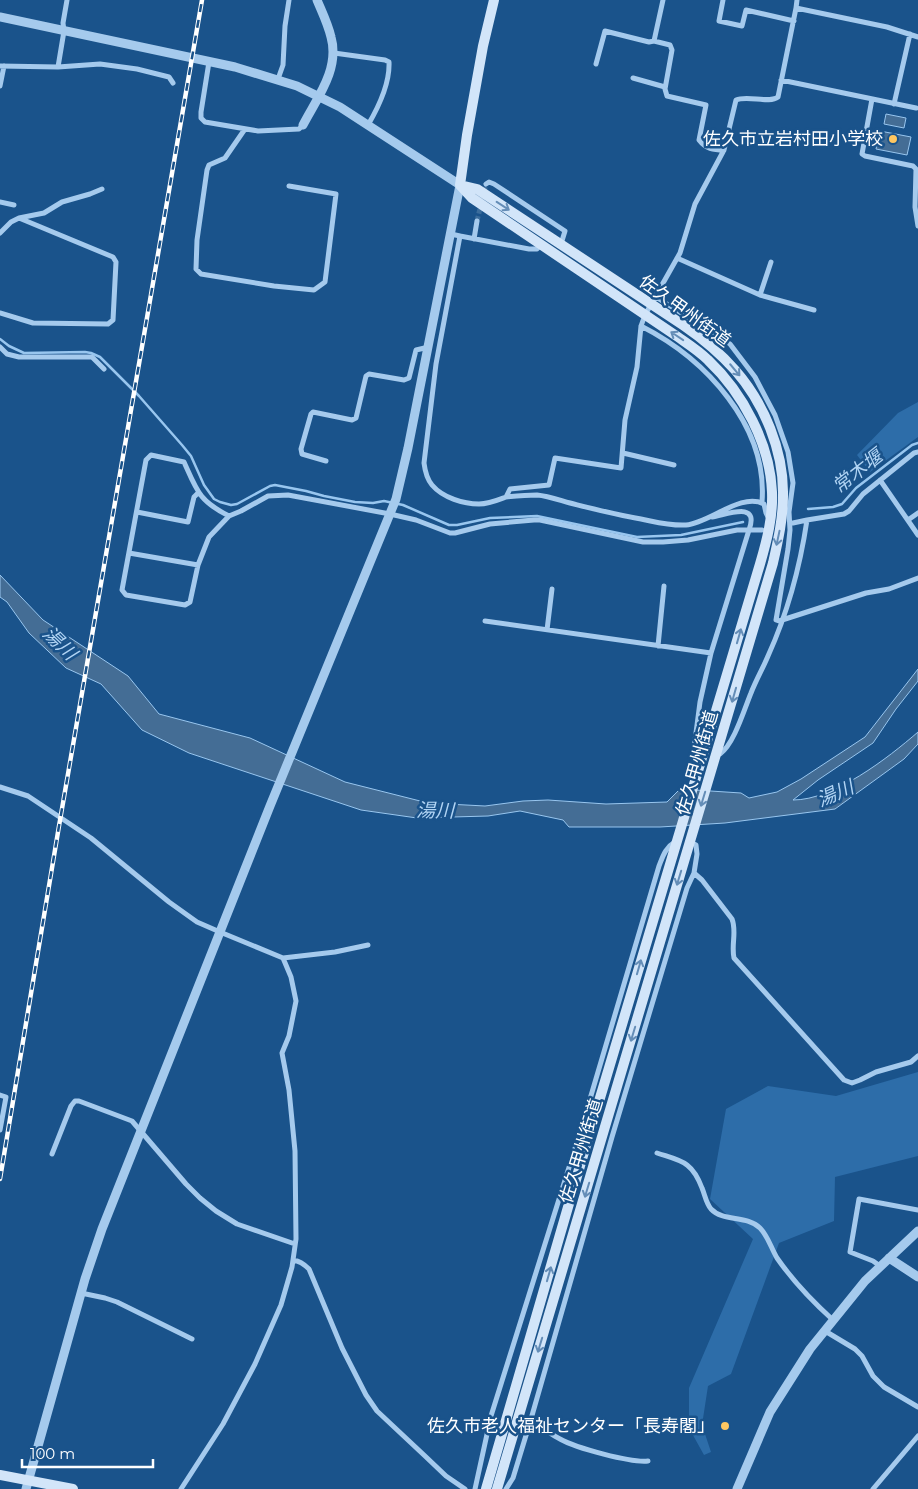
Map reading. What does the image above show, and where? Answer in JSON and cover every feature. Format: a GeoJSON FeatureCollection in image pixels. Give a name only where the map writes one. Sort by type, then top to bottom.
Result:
{"type":"FeatureCollection","features":[{"type":"Feature","properties":{"kind":"main road"},"geometry":{"type":"LineString","coordinates":[[460,185],[483,46],[494,0]]}},
{"type":"Feature","properties":{"kind":"main road","name":"佐久甲州街道"},"geometry":{"type":"LineString","coordinates":[[460,185],[472,198],[695,349],[709,361],[722,375],[743,404],[760,438],[769,470],[772,492],[770,522],[758,572],[486,1489]]}},
{"type":"Feature","properties":{"kind":"main road","name":"佐久甲州街道"},"geometry":{"type":"LineString","coordinates":[[460,185],[477,189],[654,301],[715,349],[751,392],[766,418],[779,458],[786,512],[713,767],[497,1489]]}},
{"type":"Feature","properties":{"kind":"main road"},"geometry":{"type":"LineString","coordinates":[[0,1475],[27,1485],[73,1489]]}},
{"type":"Feature","properties":{"kind":"street"},"geometry":{"type":"LineString","coordinates":[[58,66],[67,0]]}},
{"type":"Feature","properties":{"kind":"street"},"geometry":{"type":"LineString","coordinates":[[278,79],[282,66],[289,0]]}},
{"type":"Feature","properties":{"kind":"street"},"geometry":{"type":"LineString","coordinates":[[209,62],[201,112],[201,118],[205,122],[258,131],[299,129],[328,79],[334,53],[332,38],[317,0]]}},
{"type":"Feature","properties":{"kind":"street"},"geometry":{"type":"LineString","coordinates":[[654,41],[663,0]]}},
{"type":"Feature","properties":{"kind":"street"},"geometry":{"type":"LineString","coordinates":[[723,0],[719,21],[742,26],[746,10],[794,21]]}},
{"type":"Feature","properties":{"kind":"street"},"geometry":{"type":"LineString","coordinates":[[506,497],[510,489],[549,485],[555,458],[621,468],[625,420],[638,367],[641,326],[645,315],[680,253],[695,204],[724,150],[736,100],[742,98],[775,99],[778,96],[798,0]]}},
{"type":"Feature","properties":{"kind":"street"},"geometry":{"type":"LineString","coordinates":[[796,8],[887,27],[918,38]]}},
{"type":"Feature","properties":{"kind":"street"},"geometry":{"type":"LineString","coordinates":[[0,17],[199,59],[278,79],[340,107],[460,185],[455,235],[426,443],[424,463],[426,472],[433,486],[447,496],[458,501],[480,504],[506,497],[538,495],[664,524],[688,525],[712,517],[742,511],[748,513],[751,518],[751,524],[711,652],[700,702],[693,756],[701,765]]}},
{"type":"Feature","properties":{"kind":"street"},"geometry":{"type":"LineString","coordinates":[[596,64],[605,31],[670,45],[672,50],[666,87],[667,96],[706,105],[699,140],[703,145],[713,150],[724,150]]}},
{"type":"Feature","properties":{"kind":"street"},"geometry":{"type":"LineString","coordinates":[[894,104],[910,34]]}},
{"type":"Feature","properties":{"kind":"street"},"geometry":{"type":"LineString","coordinates":[[334,53],[389,62],[384,92],[376,112],[368,125]]}},
{"type":"Feature","properties":{"kind":"street"},"geometry":{"type":"LineString","coordinates":[[0,86],[2,66],[100,64],[137,68],[169,77],[173,83]]}},
{"type":"Feature","properties":{"kind":"street"},"geometry":{"type":"LineString","coordinates":[[633,78],[666,87]]}},
{"type":"Feature","properties":{"kind":"street"},"geometry":{"type":"LineString","coordinates":[[781,80],[916,108]]}},
{"type":"Feature","properties":{"kind":"street"},"geometry":{"type":"LineString","coordinates":[[872,99],[862,154],[912,166],[916,169],[915,207],[918,226]]}},
{"type":"Feature","properties":{"kind":"street"},"geometry":{"type":"LineString","coordinates":[[245,129],[225,158],[210,165],[207,170],[197,246],[196,269],[201,274],[274,286],[314,290],[325,282],[336,194],[289,186]]}},
{"type":"Feature","properties":{"kind":"street"},"geometry":{"type":"LineString","coordinates":[[486,184],[489,182],[494,184],[565,231],[562,244]]}},
{"type":"Feature","properties":{"kind":"street"},"geometry":{"type":"LineString","coordinates":[[0,233],[11,222],[19,218],[44,213],[62,202],[102,189]]}},
{"type":"Feature","properties":{"kind":"street"},"geometry":{"type":"LineString","coordinates":[[0,202],[14,205]]}},
{"type":"Feature","properties":{"kind":"street"},"geometry":{"type":"LineString","coordinates":[[0,313],[33,323],[108,324],[113,320],[116,262],[113,257],[19,218]]}},
{"type":"Feature","properties":{"kind":"street"},"geometry":{"type":"LineString","coordinates":[[474,239],[477,221]]}},
{"type":"Feature","properties":{"kind":"street"},"geometry":{"type":"LineString","coordinates":[[455,235],[529,249],[537,249],[541,244]]}},
{"type":"Feature","properties":{"kind":"street"},"geometry":{"type":"LineString","coordinates":[[27,1485],[81,1293],[102,1228],[277,789],[396,499],[455,235]]}},
{"type":"Feature","properties":{"kind":"street"},"geometry":{"type":"LineString","coordinates":[[677,258],[760,295],[814,310]]}},
{"type":"Feature","properties":{"kind":"street"},"geometry":{"type":"LineString","coordinates":[[760,295],[771,262]]}},
{"type":"Feature","properties":{"kind":"street"},"geometry":{"type":"LineString","coordinates":[[641,326],[658,335],[689,357],[732,403],[750,433],[763,488],[762,502],[770,522]]}},
{"type":"Feature","properties":{"kind":"street"},"geometry":{"type":"LineString","coordinates":[[0,347],[7,354],[19,358],[92,357],[104,369]]}},
{"type":"Feature","properties":{"kind":"street"},"geometry":{"type":"LineString","coordinates":[[326,461],[302,454],[301,449],[311,414],[313,412],[352,420],[356,418],[366,376],[369,374],[404,380],[408,378],[416,350],[429,347]]}},
{"type":"Feature","properties":{"kind":"street"},"geometry":{"type":"LineString","coordinates":[[793,523],[844,514],[863,494],[914,453],[918,452]]}},
{"type":"Feature","properties":{"kind":"street"},"geometry":{"type":"LineString","coordinates":[[623,453],[674,465]]}},
{"type":"Feature","properties":{"kind":"street"},"geometry":{"type":"LineString","coordinates":[[229,516],[205,501],[198,493],[184,462],[151,455],[146,460],[122,590],[126,595],[185,605],[190,602],[198,566],[210,537],[229,516],[268,496],[288,495],[391,512],[450,533],[490,524],[540,520],[643,542],[688,540],[737,530],[762,530]]}},
{"type":"Feature","properties":{"kind":"street"},"geometry":{"type":"LineString","coordinates":[[880,480],[918,535]]}},
{"type":"Feature","properties":{"kind":"street"},"geometry":{"type":"LineString","coordinates":[[137,512],[188,522],[194,497],[198,493]]}},
{"type":"Feature","properties":{"kind":"street"},"geometry":{"type":"LineString","coordinates":[[712,517],[721,510],[733,505],[762,502]]}},
{"type":"Feature","properties":{"kind":"street"},"geometry":{"type":"LineString","coordinates":[[786,512],[790,530],[776,620],[779,621],[866,593],[889,589],[918,578]]}},
{"type":"Feature","properties":{"kind":"street"},"geometry":{"type":"LineString","coordinates":[[908,520],[918,514]]}},
{"type":"Feature","properties":{"kind":"street"},"geometry":{"type":"LineString","coordinates":[[716,753],[720,754],[725,751],[740,722],[750,694],[769,655],[792,591],[807,520]]}},
{"type":"Feature","properties":{"kind":"street"},"geometry":{"type":"LineString","coordinates":[[129,554],[198,566]]}},
{"type":"Feature","properties":{"kind":"street"},"geometry":{"type":"LineString","coordinates":[[658,646],[664,586]]}},
{"type":"Feature","properties":{"kind":"street"},"geometry":{"type":"LineString","coordinates":[[547,630],[552,589]]}},
{"type":"Feature","properties":{"kind":"street"},"geometry":{"type":"LineString","coordinates":[[485,621],[711,652]]}},
{"type":"Feature","properties":{"kind":"street"},"geometry":{"type":"LineString","coordinates":[[0,787],[28,796],[91,838],[169,902],[197,922],[220,932],[284,958],[334,952],[368,945]]}},
{"type":"Feature","properties":{"kind":"street"},"geometry":{"type":"LineString","coordinates":[[474,1489],[491,1416],[582,1126],[659,866],[664,852],[678,837]]}},
{"type":"Feature","properties":{"kind":"street"},"geometry":{"type":"LineString","coordinates":[[506,1489],[512,1478],[531,1419],[612,1137],[687,888],[694,872],[697,854],[696,845],[692,837]]}},
{"type":"Feature","properties":{"kind":"street"},"geometry":{"type":"LineString","coordinates":[[694,872],[732,919],[735,926],[732,951],[736,962],[844,1080],[852,1082],[860,1080],[876,1072],[911,1062],[918,1056]]}},
{"type":"Feature","properties":{"kind":"street"},"geometry":{"type":"LineString","coordinates":[[181,1489],[223,1424],[255,1364],[281,1305],[293,1260],[296,1244],[294,1135],[289,1090],[282,1053],[289,1036],[296,1001],[291,977],[284,958]]}},
{"type":"Feature","properties":{"kind":"street"},"geometry":{"type":"LineString","coordinates":[[0,1095],[6,1097],[0,1130]]}},
{"type":"Feature","properties":{"kind":"street"},"geometry":{"type":"LineString","coordinates":[[52,1154],[75,1101],[79,1101],[132,1121],[186,1184],[216,1211],[237,1224],[296,1244]]}},
{"type":"Feature","properties":{"kind":"street"},"geometry":{"type":"LineString","coordinates":[[656,1152],[691,1166],[712,1210],[721,1215],[748,1221],[756,1225],[768,1240],[776,1256],[806,1295],[833,1320]]}},
{"type":"Feature","properties":{"kind":"street"},"geometry":{"type":"LineString","coordinates":[[880,1266],[873,1261],[850,1252],[859,1199],[918,1210]]}},
{"type":"Feature","properties":{"kind":"street"},"geometry":{"type":"LineString","coordinates":[[737,1489],[770,1412],[810,1349],[865,1281],[918,1231]]}},
{"type":"Feature","properties":{"kind":"street"},"geometry":{"type":"LineString","coordinates":[[889,1258],[918,1277]]}},
{"type":"Feature","properties":{"kind":"street"},"geometry":{"type":"LineString","coordinates":[[293,1260],[305,1264],[359,1383],[377,1411],[446,1476],[465,1489]]}},
{"type":"Feature","properties":{"kind":"street"},"geometry":{"type":"LineString","coordinates":[[81,1293],[117,1302],[192,1339]]}},
{"type":"Feature","properties":{"kind":"street"},"geometry":{"type":"LineString","coordinates":[[825,1331],[855,1349],[862,1356],[873,1376],[884,1387],[918,1408]]}},
{"type":"Feature","properties":{"kind":"street"},"geometry":{"type":"LineString","coordinates":[[531,1419],[559,1439],[570,1444],[632,1461],[648,1461]]}},
{"type":"Feature","properties":{"kind":"street"},"geometry":{"type":"LineString","coordinates":[[873,1489],[918,1436]]}},
{"type":"Feature","properties":{"kind":"shaded area"},"geometry":{"type":"Polygon","coordinates":[[[918,402],[918,437],[870,472],[857,455],[898,413],[918,402]]]}},
{"type":"Feature","properties":{"kind":"shaded area"},"geometry":{"type":"Polygon","coordinates":[[[918,1072],[918,1156],[835,1177],[834,1221],[779,1243],[731,1374],[708,1386],[702,1425],[711,1452],[704,1455],[689,1428],[689,1388],[753,1239],[710,1199],[726,1109],[768,1086],[836,1096],[918,1072]]]}},
{"type":"Feature","properties":{"kind":"water"},"geometry":{"type":"Polygon","coordinates":[[[886,114],[906,118],[904,128],[884,124],[886,114]]]}},
{"type":"Feature","properties":{"kind":"water"},"geometry":{"type":"Polygon","coordinates":[[[880,131],[911,137],[907,155],[876,149],[880,131]]]}},
{"type":"Feature","properties":{"kind":"water","name":"湯川"},"geometry":{"type":"Polygon","coordinates":[[[0,575],[43,620],[128,676],[159,714],[250,738],[345,782],[428,803],[485,806],[548,800],[606,804],[667,802],[680,789],[741,793],[749,798],[777,792],[801,779],[865,737],[918,669],[918,681],[873,743],[818,780],[793,800],[826,793],[860,776],[892,754],[918,732],[918,744],[904,759],[835,809],[725,823],[660,827],[569,827],[563,820],[520,811],[488,816],[417,818],[361,810],[189,753],[142,730],[101,684],[66,668],[29,633],[7,602],[0,597],[0,575]]]}},
{"type":"Feature","properties":{"kind":"waterway"},"geometry":{"type":"LineString","coordinates":[[0,339],[9,346],[24,353],[85,352],[100,357],[139,396],[191,456],[204,485],[214,499],[231,505],[237,504],[275,485],[355,502],[373,503],[384,501],[403,505],[449,525],[490,518],[537,516],[637,537],[681,535],[743,522]]}},
{"type":"Feature","properties":{"kind":"waterway","name":"常木堰"},"geometry":{"type":"LineString","coordinates":[[808,509],[833,507],[842,504],[856,488],[912,445],[918,443]]}},
{"type":"Feature","properties":{"kind":"tunnel"},"geometry":{"type":"LineString","coordinates":[[477,221],[486,184]]}},
{"type":"Feature","properties":{"kind":"railway"},"geometry":{"type":"LineString","coordinates":[[0,1179],[202,0]]}},
{"type":"Feature","properties":{"kind":"place","name":"佐久市立岩村田小学校"},"geometry":{"type":"Point","coordinates":[893,139]}},
{"type":"Feature","properties":{"kind":"place","name":"佐久市老人福祉センター「長寿閣」"},"geometry":{"type":"Point","coordinates":[725,1426]}}]}
